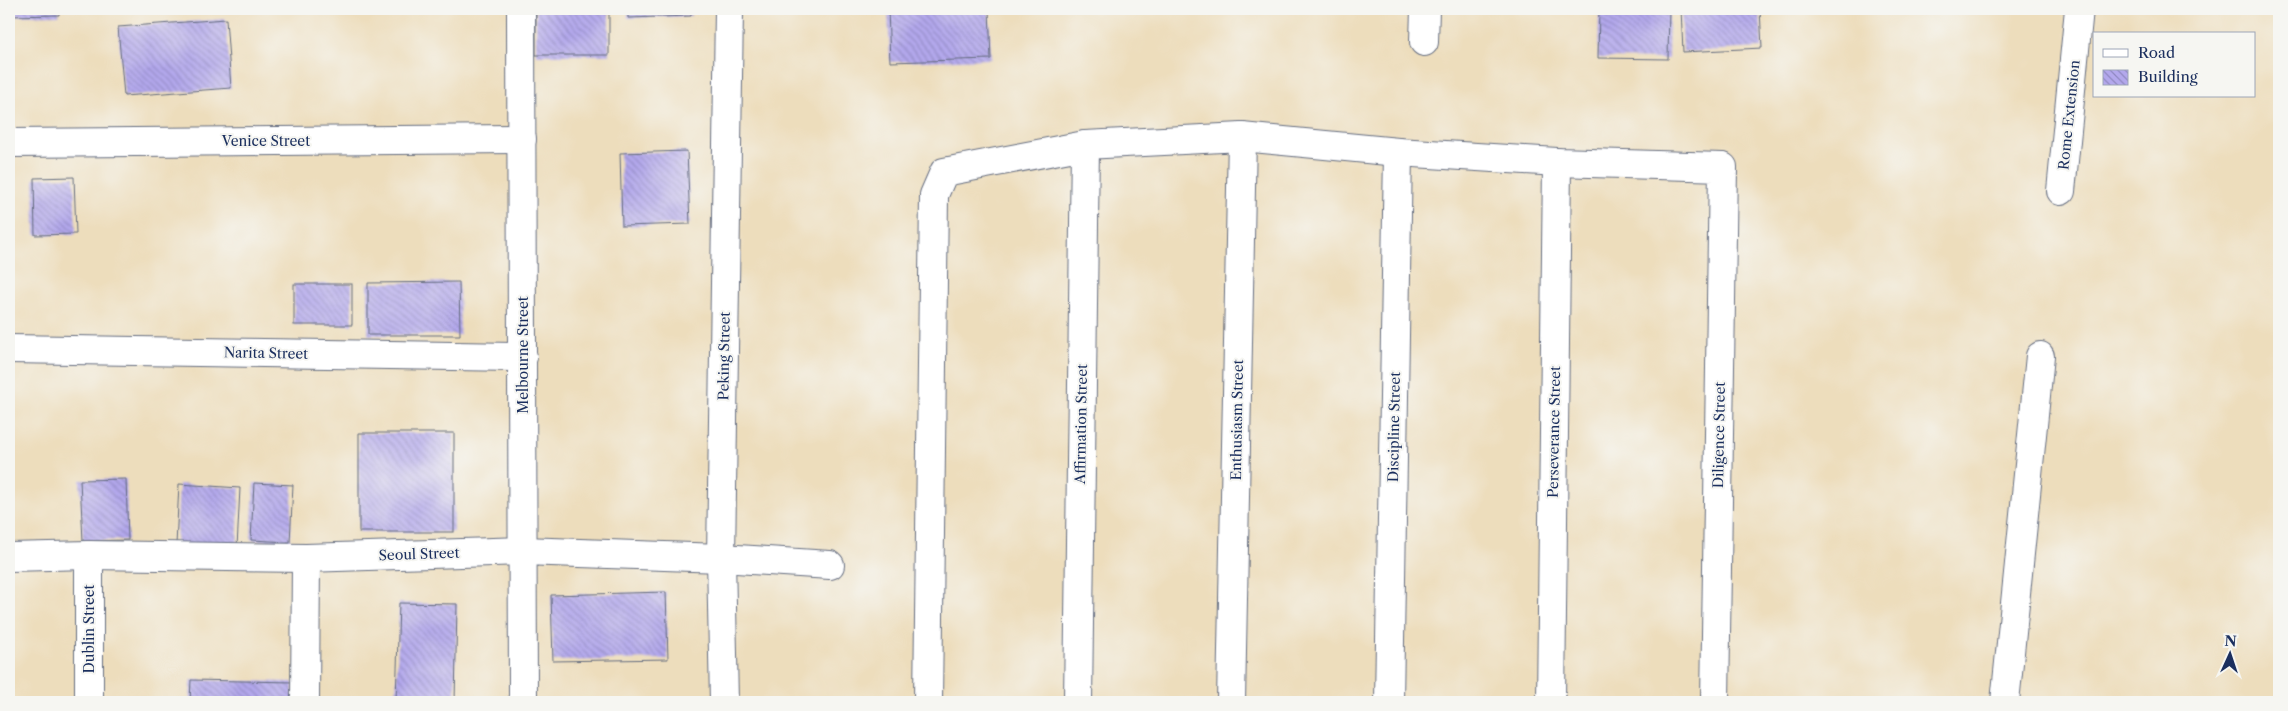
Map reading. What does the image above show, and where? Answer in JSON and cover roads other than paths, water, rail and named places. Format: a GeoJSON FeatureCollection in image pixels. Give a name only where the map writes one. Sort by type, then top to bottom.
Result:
{"type":"FeatureCollection","features":[{"type":"Feature","properties":{"kind":"street","name":"Melbourne Street"},"geometry":{"type":"LineString","coordinates":[[521,9],[524,702]]}},
{"type":"Feature","properties":{"kind":"street","name":"Peking Street"},"geometry":{"type":"LineString","coordinates":[[724,702],[721,558],[729,9]]}},
{"type":"Feature","properties":{"kind":"street"},"geometry":{"type":"LineString","coordinates":[[1424,9],[1424,42]]}},
{"type":"Feature","properties":{"kind":"street","name":"Rome Extension"},"geometry":{"type":"LineString","coordinates":[[2061,191],[2080,9]]}},
{"type":"Feature","properties":{"kind":"street"},"geometry":{"type":"LineString","coordinates":[[928,702],[934,195],[944,172],[1085,146],[1242,137],[1398,152],[1557,162]]}},
{"type":"Feature","properties":{"kind":"street","name":"Enthusiasm Street"},"geometry":{"type":"LineString","coordinates":[[1231,702],[1242,137]]}},
{"type":"Feature","properties":{"kind":"street","name":"Venice Street"},"geometry":{"type":"LineString","coordinates":[[9,143],[522,139]]}},
{"type":"Feature","properties":{"kind":"street","name":"Affirmation Street"},"geometry":{"type":"LineString","coordinates":[[1078,702],[1085,146]]}},
{"type":"Feature","properties":{"kind":"street","name":"Discipline Street"},"geometry":{"type":"LineString","coordinates":[[1389,702],[1398,152]]}},
{"type":"Feature","properties":{"kind":"street","name":"Diligence Street"},"geometry":{"type":"LineString","coordinates":[[1557,162],[1723,167],[1715,702]]}},
{"type":"Feature","properties":{"kind":"street","name":"Perseverance Street"},"geometry":{"type":"LineString","coordinates":[[1551,702],[1557,162]]}},
{"type":"Feature","properties":{"kind":"street","name":"Narita Street"},"geometry":{"type":"LineString","coordinates":[[9,349],[523,357]]}},
{"type":"Feature","properties":{"kind":"street"},"geometry":{"type":"LineString","coordinates":[[2005,702],[2040,356]]}},
{"type":"Feature","properties":{"kind":"street","name":"Seoul Street"},"geometry":{"type":"LineString","coordinates":[[9,557],[306,558],[523,551],[721,558],[830,565]]}},
{"type":"Feature","properties":{"kind":"street","name":"Dublin Street"},"geometry":{"type":"LineString","coordinates":[[89,556],[89,702]]}},
{"type":"Feature","properties":{"kind":"street"},"geometry":{"type":"LineString","coordinates":[[305,702],[306,558]]}}]}
